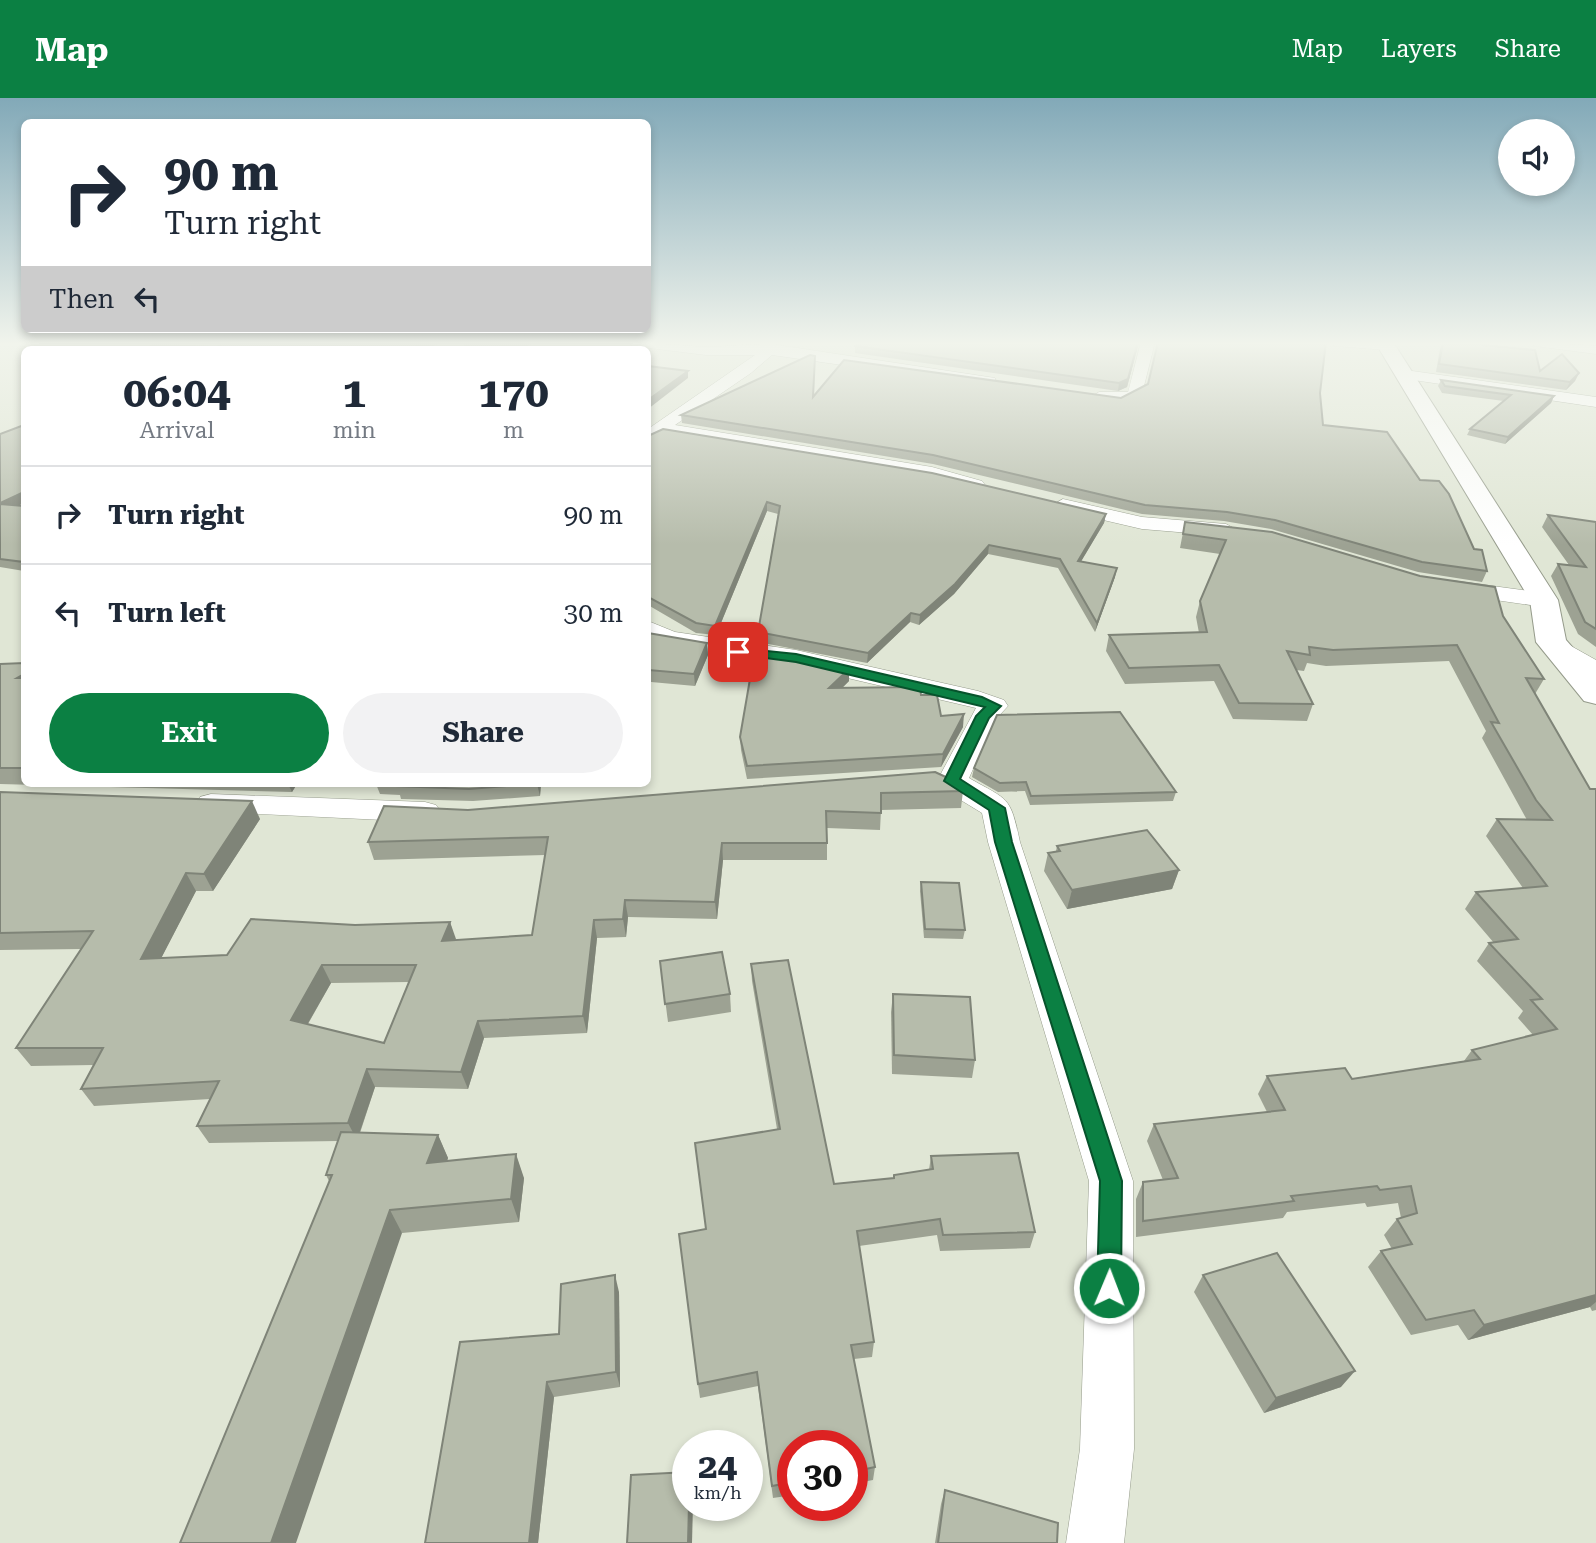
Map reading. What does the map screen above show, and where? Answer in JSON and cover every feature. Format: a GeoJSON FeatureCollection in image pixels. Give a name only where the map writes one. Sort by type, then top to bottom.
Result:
{"type":"FeatureCollection","features":[{"type":"Feature","properties":{"kind":"street"},"geometry":{"type":"LineString","coordinates":[[654,432],[687,409]]}},
{"type":"Feature","properties":{"kind":"street"},"geometry":{"type":"LineString","coordinates":[[1426,409],[1544,600],[1550,642],[1596,694]]}},
{"type":"Feature","properties":{"kind":"street"},"geometry":{"type":"LineString","coordinates":[[654,432],[932,473],[997,491]]}},
{"type":"Feature","properties":{"kind":"street"},"geometry":{"type":"LineString","coordinates":[[1049,503],[1142,523],[1248,534]]}},
{"type":"Feature","properties":{"kind":"street"},"geometry":{"type":"LineString","coordinates":[[1440,586],[1544,600]]}},
{"type":"Feature","properties":{"kind":"street"},"geometry":{"type":"LineString","coordinates":[[651,630],[668,639],[796,658],[987,702],[994,706],[983,716],[936,779],[997,808],[1003,842],[1111,1181],[1107,1449],[1095,1543]]}},
{"type":"Feature","properties":{"kind":"street"},"geometry":{"type":"LineString","coordinates":[[1550,642],[1596,672]]}},
{"type":"Feature","properties":{"kind":"street"},"geometry":{"type":"LineString","coordinates":[[185,804],[459,813]]}},
{"type":"Feature","properties":{"kind":"building"},"geometry":{"type":"Polygon","coordinates":[[[693,409],[1322,409],[1323,425],[1387,432],[1420,480],[1439,481],[1449,494],[1474,549],[1482,550],[1487,571],[1422,562],[1275,520],[1227,512],[1145,505],[933,455],[681,415],[693,409]]]}},
{"type":"Feature","properties":{"kind":"building"},"geometry":{"type":"Polygon","coordinates":[[[1494,409],[1539,409],[1508,437],[1470,429],[1494,409]]]}},
{"type":"Feature","properties":{"kind":"building"},"geometry":{"type":"Polygon","coordinates":[[[21,426],[21,493],[0,503],[0,434],[21,426]]]}},
{"type":"Feature","properties":{"kind":"building"},"geometry":{"type":"Polygon","coordinates":[[[663,429],[932,473],[1106,514],[1078,561],[1117,568],[1097,623],[1060,559],[989,545],[955,584],[920,615],[911,613],[868,653],[758,632],[780,506],[767,502],[715,626],[696,623],[651,599],[651,435],[663,429]]]}},
{"type":"Feature","properties":{"kind":"building"},"geometry":{"type":"Polygon","coordinates":[[[0,504],[21,506],[21,562],[0,559],[0,504]]]}},
{"type":"Feature","properties":{"kind":"building"},"geometry":{"type":"Polygon","coordinates":[[[1548,515],[1596,522],[1596,629],[1585,622],[1558,564],[1586,567],[1548,515]]]}},
{"type":"Feature","properties":{"kind":"building"},"geometry":{"type":"Polygon","coordinates":[[[1185,522],[1272,532],[1420,576],[1495,587],[1503,616],[1544,679],[1526,678],[1590,789],[1596,789],[1596,1295],[1484,1325],[1474,1310],[1426,1320],[1381,1251],[1412,1244],[1397,1219],[1417,1213],[1411,1186],[1380,1190],[1377,1186],[1291,1196],[1294,1201],[1143,1221],[1143,1182],[1178,1178],[1154,1124],[1285,1110],[1267,1076],[1345,1068],[1352,1079],[1480,1059],[1472,1050],[1557,1029],[1531,1000],[1542,999],[1489,943],[1518,939],[1476,892],[1547,886],[1497,819],[1552,820],[1536,800],[1491,722],[1499,723],[1457,645],[1333,650],[1309,647],[1310,655],[1287,651],[1313,704],[1239,703],[1219,665],[1129,668],[1109,635],[1207,632],[1200,601],[1226,540],[1183,534],[1185,522]]]}},
{"type":"Feature","properties":{"kind":"building"},"geometry":{"type":"Polygon","coordinates":[[[651,634],[707,643],[694,674],[651,670],[651,634]]]}},
{"type":"Feature","properties":{"kind":"building"},"geometry":{"type":"Polygon","coordinates":[[[755,650],[849,669],[829,688],[920,687],[921,695],[937,695],[941,716],[964,714],[943,754],[747,766],[740,737],[755,650]]]}},
{"type":"Feature","properties":{"kind":"building"},"geometry":{"type":"Polygon","coordinates":[[[21,663],[21,676],[17,678],[21,678],[21,768],[0,768],[0,664],[21,663]]]}},
{"type":"Feature","properties":{"kind":"building"},"geometry":{"type":"Polygon","coordinates":[[[1120,712],[1176,792],[1031,796],[1026,782],[1000,783],[974,768],[997,715],[1120,712]]]}},
{"type":"Feature","properties":{"kind":"building"},"geometry":{"type":"Polygon","coordinates":[[[935,772],[961,784],[963,791],[881,793],[881,813],[826,811],[827,843],[722,843],[715,902],[625,900],[623,919],[594,920],[583,1016],[478,1021],[461,1072],[367,1069],[348,1123],[197,1126],[219,1081],[81,1089],[103,1048],[16,1048],[93,931],[0,933],[0,792],[252,801],[204,874],[186,873],[141,959],[227,955],[251,919],[355,925],[450,922],[442,941],[532,935],[548,837],[368,842],[384,806],[468,810],[935,772]],[[322,965],[291,1020],[384,1043],[416,965],[322,965]]]}},
{"type":"Feature","properties":{"kind":"building"},"geometry":{"type":"Polygon","coordinates":[[[421,787],[493,787],[469,789],[421,787]]]}},
{"type":"Feature","properties":{"kind":"building"},"geometry":{"type":"Polygon","coordinates":[[[1147,830],[1179,870],[1072,890],[1048,853],[1060,851],[1057,846],[1147,830]]]}},
{"type":"Feature","properties":{"kind":"building"},"geometry":{"type":"Polygon","coordinates":[[[921,882],[959,883],[965,930],[925,929],[921,882]]]}},
{"type":"Feature","properties":{"kind":"building"},"geometry":{"type":"Polygon","coordinates":[[[722,952],[730,994],[665,1004],[660,961],[722,952]]]}},
{"type":"Feature","properties":{"kind":"building"},"geometry":{"type":"Polygon","coordinates":[[[788,960],[834,1184],[894,1178],[894,1175],[933,1169],[931,1156],[1018,1153],[1035,1232],[943,1235],[940,1219],[857,1231],[874,1342],[851,1345],[868,1430],[777,1430],[777,1485],[772,1486],[757,1372],[698,1384],[679,1234],[706,1229],[695,1143],[780,1129],[751,964],[788,960]]]}},
{"type":"Feature","properties":{"kind":"building"},"geometry":{"type":"Polygon","coordinates":[[[893,994],[970,997],[975,1060],[894,1055],[893,994]]]}},
{"type":"Feature","properties":{"kind":"building"},"geometry":{"type":"Polygon","coordinates":[[[341,1132],[438,1135],[427,1163],[516,1154],[511,1199],[390,1210],[271,1543],[180,1543],[332,1175],[326,1175],[341,1132]]]}},
{"type":"Feature","properties":{"kind":"building"},"geometry":{"type":"Polygon","coordinates":[[[1277,1253],[1355,1371],[1276,1398],[1203,1275],[1277,1253]]]}},
{"type":"Feature","properties":{"kind":"building"},"geometry":{"type":"Polygon","coordinates":[[[615,1275],[616,1372],[547,1382],[529,1543],[425,1543],[460,1342],[559,1334],[561,1284],[615,1275]]]}},
{"type":"Feature","properties":{"kind":"building"},"geometry":{"type":"Polygon","coordinates":[[[868,1431],[875,1467],[868,1469],[868,1431]]]}},
{"type":"Feature","properties":{"kind":"building"},"geometry":{"type":"Polygon","coordinates":[[[672,1473],[672,1521],[689,1521],[688,1543],[627,1543],[631,1475],[672,1473]]]}},
{"type":"Feature","properties":{"kind":"building"},"geometry":{"type":"Polygon","coordinates":[[[945,1490],[1058,1523],[1057,1543],[938,1543],[945,1490]]]}},
{"type":"Feature","properties":{"kind":"route"},"geometry":{"type":"LineString","coordinates":[[738,652],[796,658],[978,699],[994,706],[983,716],[952,781],[997,808],[1003,842],[1111,1181],[1109,1288]]}}]}
